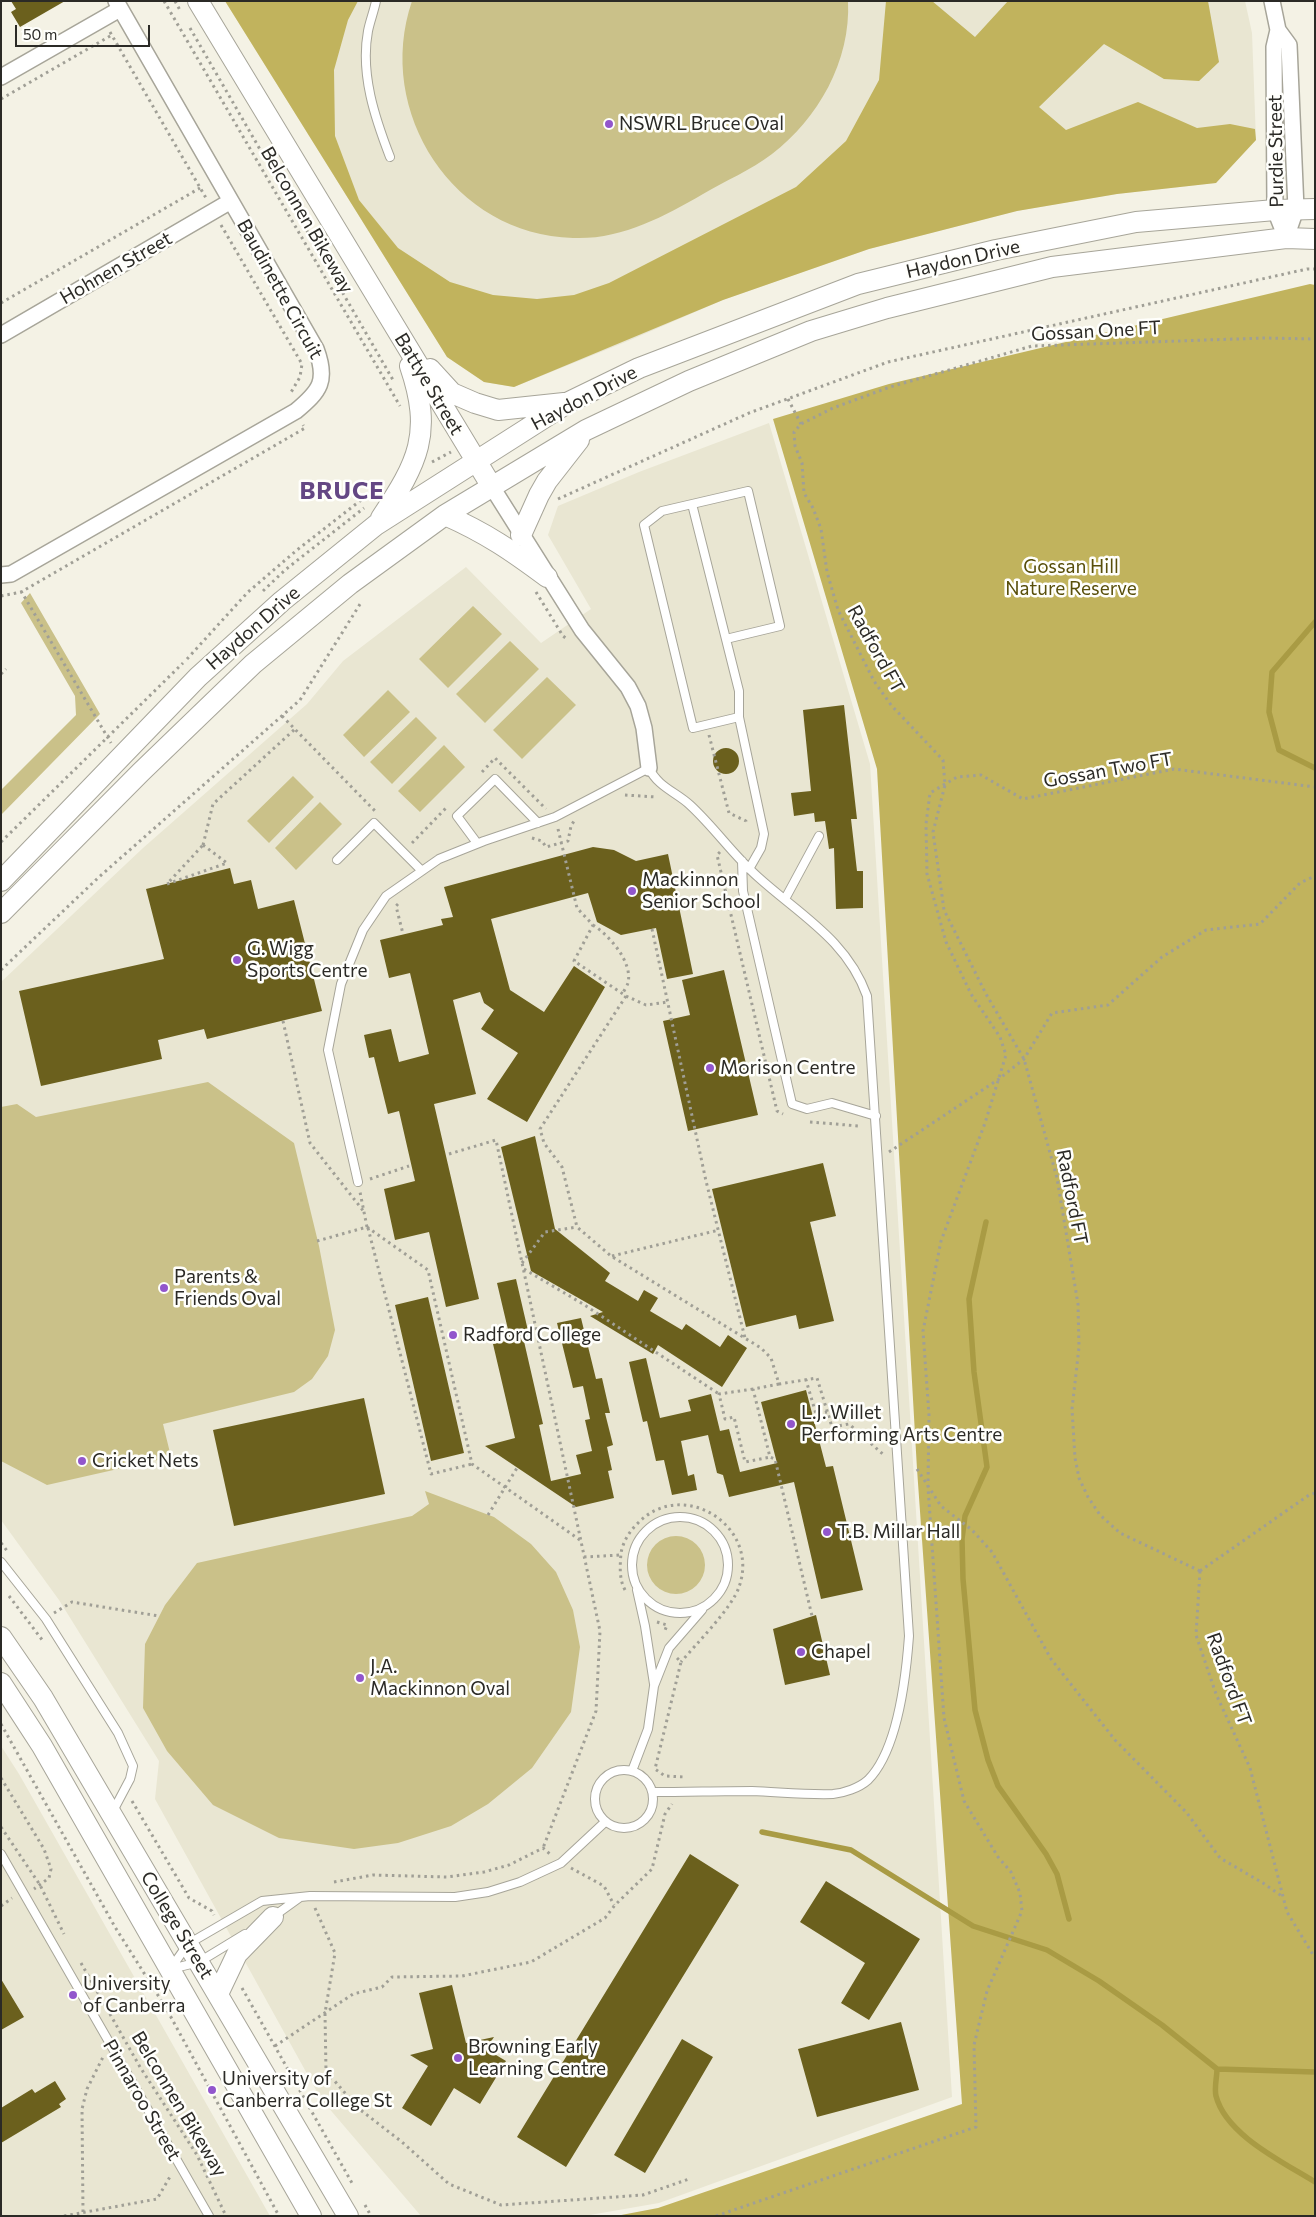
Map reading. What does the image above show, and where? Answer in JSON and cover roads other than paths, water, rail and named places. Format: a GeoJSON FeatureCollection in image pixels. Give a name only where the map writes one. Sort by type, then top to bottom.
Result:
{"type":"FeatureCollection","features":[{"type":"Feature","properties":{"kind":"main road","name":"Battye Street"},"geometry":{"type":"LineString","coordinates":[[198,1],[492,487]]}},
{"type":"Feature","properties":{"kind":"main road","name":"Haydon Drive"},"geometry":{"type":"LineString","coordinates":[[1,881],[198,677],[282,601],[376,525],[569,402],[640,368],[858,284],[996,250],[1136,222],[1305,209]]}},
{"type":"Feature","properties":{"kind":"main road","name":"Haydon Drive"},"geometry":{"type":"LineString","coordinates":[[1,913],[253,664],[350,584],[445,516],[586,430],[689,381],[811,331],[886,308],[1052,267],[1286,238],[1315,238]]}},
{"type":"Feature","properties":{"kind":"main road"},"geometry":{"type":"LineString","coordinates":[[400,336],[452,392],[475,403],[498,410],[569,402]]}},
{"type":"Feature","properties":{"kind":"main road"},"geometry":{"type":"LineString","coordinates":[[376,525],[406,480],[415,460],[422,423],[418,388],[400,336]]}},
{"type":"Feature","properties":{"kind":"main road"},"geometry":{"type":"LineString","coordinates":[[522,535],[547,481],[586,430]]}},
{"type":"Feature","properties":{"kind":"main road"},"geometry":{"type":"LineString","coordinates":[[445,516],[477,529],[504,545],[547,577]]}},
{"type":"Feature","properties":{"kind":"main road","name":"College Street"},"geometry":{"type":"LineString","coordinates":[[1,1637],[43,1698],[348,2216]]}},
{"type":"Feature","properties":{"kind":"main road","name":"College Street"},"geometry":{"type":"LineString","coordinates":[[1,1683],[42,1746],[311,2216]]}},
{"type":"Feature","properties":{"kind":"main road"},"geometry":{"type":"LineString","coordinates":[[218,1994],[237,1954],[273,1917]]}},
{"type":"Feature","properties":{"kind":"street","name":"Purdie Street"},"geometry":{"type":"LineString","coordinates":[[1272,1],[1278,30],[1289,45],[1305,209],[1286,238]]}},
{"type":"Feature","properties":{"kind":"street"},"geometry":{"type":"LineString","coordinates":[[1,77],[103,19],[118,5]]}},
{"type":"Feature","properties":{"kind":"street","name":"Baudinette Circuit"},"geometry":{"type":"LineString","coordinates":[[6,575],[296,411],[316,394],[322,365],[316,349],[118,5]]}},
{"type":"Feature","properties":{"kind":"street","name":"Purdie Street"},"geometry":{"type":"LineString","coordinates":[[1278,30],[1274,47],[1275,210],[1286,238]]}},
{"type":"Feature","properties":{"kind":"street","name":"Hohnen Street"},"geometry":{"type":"LineString","coordinates":[[1,335],[231,202]]}},
{"type":"Feature","properties":{"kind":"street","name":"Battye Street"},"geometry":{"type":"LineString","coordinates":[[492,487],[582,630],[628,687],[638,706],[644,728],[649,768]]}},
{"type":"Feature","properties":{"kind":"lane"},"geometry":{"type":"LineString","coordinates":[[376,1],[368,33],[366,74],[376,121],[390,157]]}},
{"type":"Feature","properties":{"kind":"lane"},"geometry":{"type":"LineString","coordinates":[[726,639],[780,626],[748,491],[662,511],[644,525],[693,728],[738,717]]}},
{"type":"Feature","properties":{"kind":"lane"},"geometry":{"type":"LineString","coordinates":[[692,504],[739,691],[738,717],[764,834],[761,848],[749,869]]}},
{"type":"Feature","properties":{"kind":"lane"},"geometry":{"type":"LineString","coordinates":[[358,1182],[328,1050],[342,984],[363,930],[386,896],[439,859],[555,817],[649,768],[657,782],[690,805],[749,869],[816,925],[841,949],[860,976],[867,996],[910,1636],[907,1669],[898,1712],[883,1760],[867,1781],[855,1789],[834,1794],[752,1791],[653,1792]]}},
{"type":"Feature","properties":{"kind":"lane"},"geometry":{"type":"LineString","coordinates":[[477,844],[457,816],[495,779],[538,823]]}},
{"type":"Feature","properties":{"kind":"lane"},"geometry":{"type":"LineString","coordinates":[[337,860],[374,823],[422,871]]}},
{"type":"Feature","properties":{"kind":"lane"},"geometry":{"type":"LineString","coordinates":[[785,899],[818,836]]}},
{"type":"Feature","properties":{"kind":"lane"},"geometry":{"type":"LineString","coordinates":[[742,861],[743,890],[792,1104],[807,1108],[832,1103],[876,1116]]}},
{"type":"Feature","properties":{"kind":"lane"},"geometry":{"type":"LineString","coordinates":[[632,1771],[648,1728],[654,1686],[669,1648],[703,1608],[715,1599],[724,1586],[728,1572],[728,1556],[722,1540],[711,1527],[696,1519],[680,1516],[663,1519],[649,1527],[638,1540],[632,1556],[632,1573],[642,1613],[654,1686]]}},
{"type":"Feature","properties":{"kind":"lane"},"geometry":{"type":"LineString","coordinates":[[1,1562],[46,1619],[118,1733],[133,1766],[130,1779],[111,1813]]}},
{"type":"Feature","properties":{"kind":"lane"},"geometry":{"type":"LineString","coordinates":[[636,1588],[646,1600],[658,1609],[673,1614],[688,1614],[703,1608]]}},
{"type":"Feature","properties":{"kind":"lane"},"geometry":{"type":"LineString","coordinates":[[632,1771],[645,1779],[653,1792],[652,1809],[642,1823],[633,1828],[613,1827],[604,1822],[598,1814],[595,1805],[595,1794],[598,1785],[604,1777],[612,1772],[632,1771]]}},
{"type":"Feature","properties":{"kind":"lane"},"geometry":{"type":"LineString","coordinates":[[170,1969],[188,1944],[262,1901],[310,1896],[455,1897],[488,1892],[561,1863],[604,1822]]}},
{"type":"Feature","properties":{"kind":"lane","name":"Pinnaroo Street"},"geometry":{"type":"LineString","coordinates":[[1,1854],[209,2216]]}},
{"type":"Feature","properties":{"kind":"lane"},"geometry":{"type":"LineString","coordinates":[[170,1969],[199,1962],[273,1917],[301,1897]]}},
{"type":"Feature","properties":{"kind":"waterway"},"geometry":{"type":"LineString","coordinates":[[1315,622],[1272,672],[1269,712],[1279,750],[1315,768]]}},
{"type":"Feature","properties":{"kind":"waterway"},"geometry":{"type":"LineString","coordinates":[[986,1222],[969,1299],[974,1372],[987,1467],[965,1516],[962,1539],[963,1579],[975,1710],[988,1760],[998,1786],[1046,1854],[1057,1874],[1069,1919]]}},
{"type":"Feature","properties":{"kind":"waterway"},"geometry":{"type":"LineString","coordinates":[[762,1832],[851,1850],[973,1926],[1047,1950],[1099,1981],[1162,2025],[1217,2069],[1315,2072]]}},
{"type":"Feature","properties":{"kind":"waterway"},"geometry":{"type":"LineString","coordinates":[[1217,2069],[1216,2096],[1222,2110],[1231,2123],[1257,2146],[1315,2182]]}},
{"type":"Feature","properties":{"kind":"place","name":"NSWRL Bruce Oval"},"geometry":{"type":"Point","coordinates":[609,124]}},
{"type":"Feature","properties":{"kind":"place","name":"Mackinnon Senior School"},"geometry":{"type":"Point","coordinates":[632,891]}},
{"type":"Feature","properties":{"kind":"place","name":"G. Wigg Sports Centre"},"geometry":{"type":"Point","coordinates":[237,960]}},
{"type":"Feature","properties":{"kind":"place","name":"Morison Centre"},"geometry":{"type":"Point","coordinates":[710,1068]}},
{"type":"Feature","properties":{"kind":"place","name":"Parents & Friends Oval"},"geometry":{"type":"Point","coordinates":[164,1288]}},
{"type":"Feature","properties":{"kind":"place","name":"Radford College"},"geometry":{"type":"Point","coordinates":[453,1335]}},
{"type":"Feature","properties":{"kind":"place","name":"L.J. Willet Performing Arts Centre"},"geometry":{"type":"Point","coordinates":[791,1424]}},
{"type":"Feature","properties":{"kind":"place","name":"Cricket Nets"},"geometry":{"type":"Point","coordinates":[82,1461]}},
{"type":"Feature","properties":{"kind":"place","name":"T.B. Millar Hall"},"geometry":{"type":"Point","coordinates":[827,1532]}},
{"type":"Feature","properties":{"kind":"place","name":"Chapel"},"geometry":{"type":"Point","coordinates":[801,1652]}},
{"type":"Feature","properties":{"kind":"place","name":"J.A. Mackinnon Oval"},"geometry":{"type":"Point","coordinates":[360,1678]}},
{"type":"Feature","properties":{"kind":"place","name":"University of Canberra"},"geometry":{"type":"Point","coordinates":[73,1995]}},
{"type":"Feature","properties":{"kind":"place","name":"Browning Early Learning Centre"},"geometry":{"type":"Point","coordinates":[458,2058]}},
{"type":"Feature","properties":{"kind":"place","name":"University of Canberra College St"},"geometry":{"type":"Point","coordinates":[212,2090]}},
{"type":"Feature","properties":{"kind":"district","name":"BRUCE"},"geometry":{"type":"Point","coordinates":[342,491]}},
{"type":"Feature","properties":{"kind":"park label","name":"Gossan Hill Nature Reserve"},"geometry":{"type":"Point","coordinates":[1071,578]}}]}
